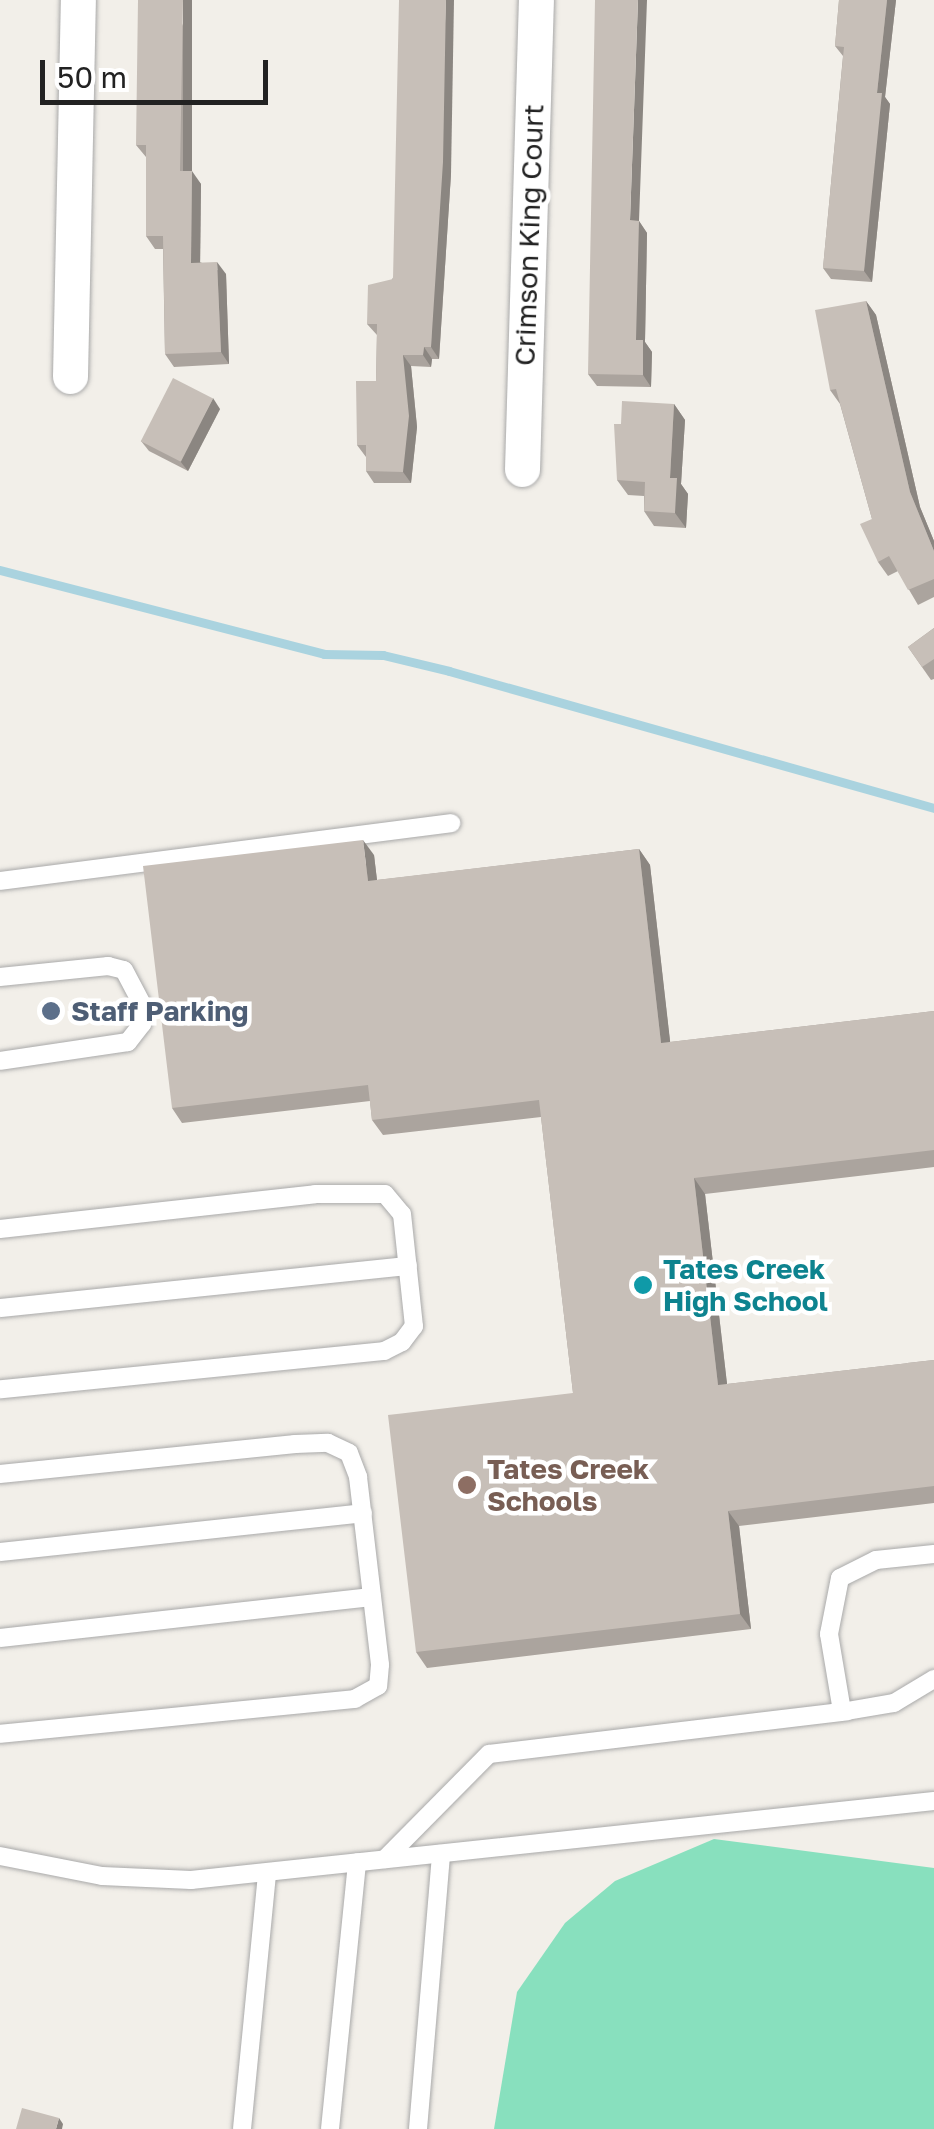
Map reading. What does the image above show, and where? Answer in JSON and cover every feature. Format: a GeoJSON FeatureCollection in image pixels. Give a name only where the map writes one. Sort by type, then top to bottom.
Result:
{"type":"FeatureCollection","features":[{"type":"Feature","properties":{"kind":"street"},"geometry":{"type":"LineString","coordinates":[[70,376],[78,0]]}},
{"type":"Feature","properties":{"kind":"street","name":"Crimson King Court"},"geometry":{"type":"LineString","coordinates":[[522,470],[536,0]]}},
{"type":"Feature","properties":{"kind":"lane"},"geometry":{"type":"LineString","coordinates":[[0,881],[451,823]]}},
{"type":"Feature","properties":{"kind":"lane"},"geometry":{"type":"LineString","coordinates":[[0,977],[108,966],[124,970],[143,1006],[142,1024],[128,1042],[0,1061]]}},
{"type":"Feature","properties":{"kind":"lane"},"geometry":{"type":"LineString","coordinates":[[0,1228],[360,1190],[385,1194],[402,1214],[414,1326],[402,1342],[384,1352],[0,1389]]}},
{"type":"Feature","properties":{"kind":"lane"},"geometry":{"type":"LineString","coordinates":[[0,1308],[408,1266]]}},
{"type":"Feature","properties":{"kind":"lane"},"geometry":{"type":"LineString","coordinates":[[0,1474],[328,1443],[349,1454],[362,1513],[378,1686],[356,1699],[0,1734]]}},
{"type":"Feature","properties":{"kind":"lane"},"geometry":{"type":"LineString","coordinates":[[0,1552],[362,1513]]}},
{"type":"Feature","properties":{"kind":"lane"},"geometry":{"type":"LineString","coordinates":[[842,1711],[829,1634],[840,1578],[876,1560],[934,1554]]}},
{"type":"Feature","properties":{"kind":"lane"},"geometry":{"type":"LineString","coordinates":[[0,1638],[372,1597]]}},
{"type":"Feature","properties":{"kind":"lane"},"geometry":{"type":"LineString","coordinates":[[384,1860],[422,1828],[462,1776],[489,1754],[842,1711],[894,1702],[934,1679]]}},
{"type":"Feature","properties":{"kind":"lane"},"geometry":{"type":"LineString","coordinates":[[0,1856],[102,1876],[267,1874],[934,1801]]}},
{"type":"Feature","properties":{"kind":"lane"},"geometry":{"type":"LineString","coordinates":[[418,2129],[441,1854]]}},
{"type":"Feature","properties":{"kind":"lane"},"geometry":{"type":"LineString","coordinates":[[330,2129],[357,1862]]}},
{"type":"Feature","properties":{"kind":"lane"},"geometry":{"type":"LineString","coordinates":[[242,2129],[267,1874]]}},
{"type":"Feature","properties":{"kind":"green space"},"geometry":{"type":"Polygon","coordinates":[[[714,1839],[934,1868],[934,2129],[494,2129],[517,1992],[565,1923],[615,1881],[714,1839]]]}},
{"type":"Feature","properties":{"kind":"building"},"geometry":{"type":"Polygon","coordinates":[[[138,0],[183,0],[180,171],[192,171],[191,263],[217,262],[221,352],[165,354],[163,236],[146,236],[146,145],[136,145],[138,0]]]}},
{"type":"Feature","properties":{"kind":"building"},"geometry":{"type":"Polygon","coordinates":[[[399,0],[446,0],[443,162],[431,347],[424,347],[423,355],[403,355],[409,416],[403,472],[366,471],[366,445],[357,445],[356,381],[376,381],[377,324],[367,324],[368,285],[393,279],[399,0]]]}},
{"type":"Feature","properties":{"kind":"building"},"geometry":{"type":"Polygon","coordinates":[[[595,0],[638,0],[630,220],[639,221],[636,340],[643,340],[643,375],[588,374],[595,0]]]}},
{"type":"Feature","properties":{"kind":"building"},"geometry":{"type":"Polygon","coordinates":[[[839,0],[887,0],[864,271],[823,268],[844,47],[835,46],[839,0]]]}},
{"type":"Feature","properties":{"kind":"building"},"geometry":{"type":"Polygon","coordinates":[[[866,301],[910,492],[934,551],[934,579],[908,590],[889,556],[878,562],[860,524],[872,519],[836,389],[830,390],[815,310],[866,301]]]}},
{"type":"Feature","properties":{"kind":"building"},"geometry":{"type":"Polygon","coordinates":[[[173,378],[213,398],[181,462],[141,441],[173,378]]]}},
{"type":"Feature","properties":{"kind":"building"},"geometry":{"type":"Polygon","coordinates":[[[622,401],[674,404],[670,478],[677,478],[675,513],[644,511],[645,482],[617,480],[614,424],[621,424],[622,401]]]}},
{"type":"Feature","properties":{"kind":"building"},"geometry":{"type":"Polygon","coordinates":[[[934,628],[934,659],[922,667],[908,647],[934,628]]]}},
{"type":"Feature","properties":{"kind":"building","name":"Tates Creek High School"},"geometry":{"type":"Polygon","coordinates":[[[363,840],[368,881],[639,849],[661,1043],[934,1011],[934,1150],[694,1178],[718,1385],[934,1360],[934,1486],[728,1511],[740,1614],[416,1652],[388,1415],[573,1393],[539,1100],[372,1120],[368,1085],[172,1108],[143,866],[363,840]]]}},
{"type":"Feature","properties":{"kind":"building"},"geometry":{"type":"Polygon","coordinates":[[[22,2108],[59,2118],[56,2129],[16,2129],[22,2108]]]}},
{"type":"Feature","properties":{"kind":"waterway"},"geometry":{"type":"LineString","coordinates":[[0,570],[324,654],[383,655],[449,671],[934,808]]}},
{"type":"Feature","properties":{"kind":"place","name":"Staff Parking"},"geometry":{"type":"Point","coordinates":[51,1011]}},
{"type":"Feature","properties":{"kind":"place","name":"Tates Creek High School"},"geometry":{"type":"Point","coordinates":[643,1285]}},
{"type":"Feature","properties":{"kind":"place","name":"Tates Creek Schools"},"geometry":{"type":"Point","coordinates":[467,1485]}}]}
